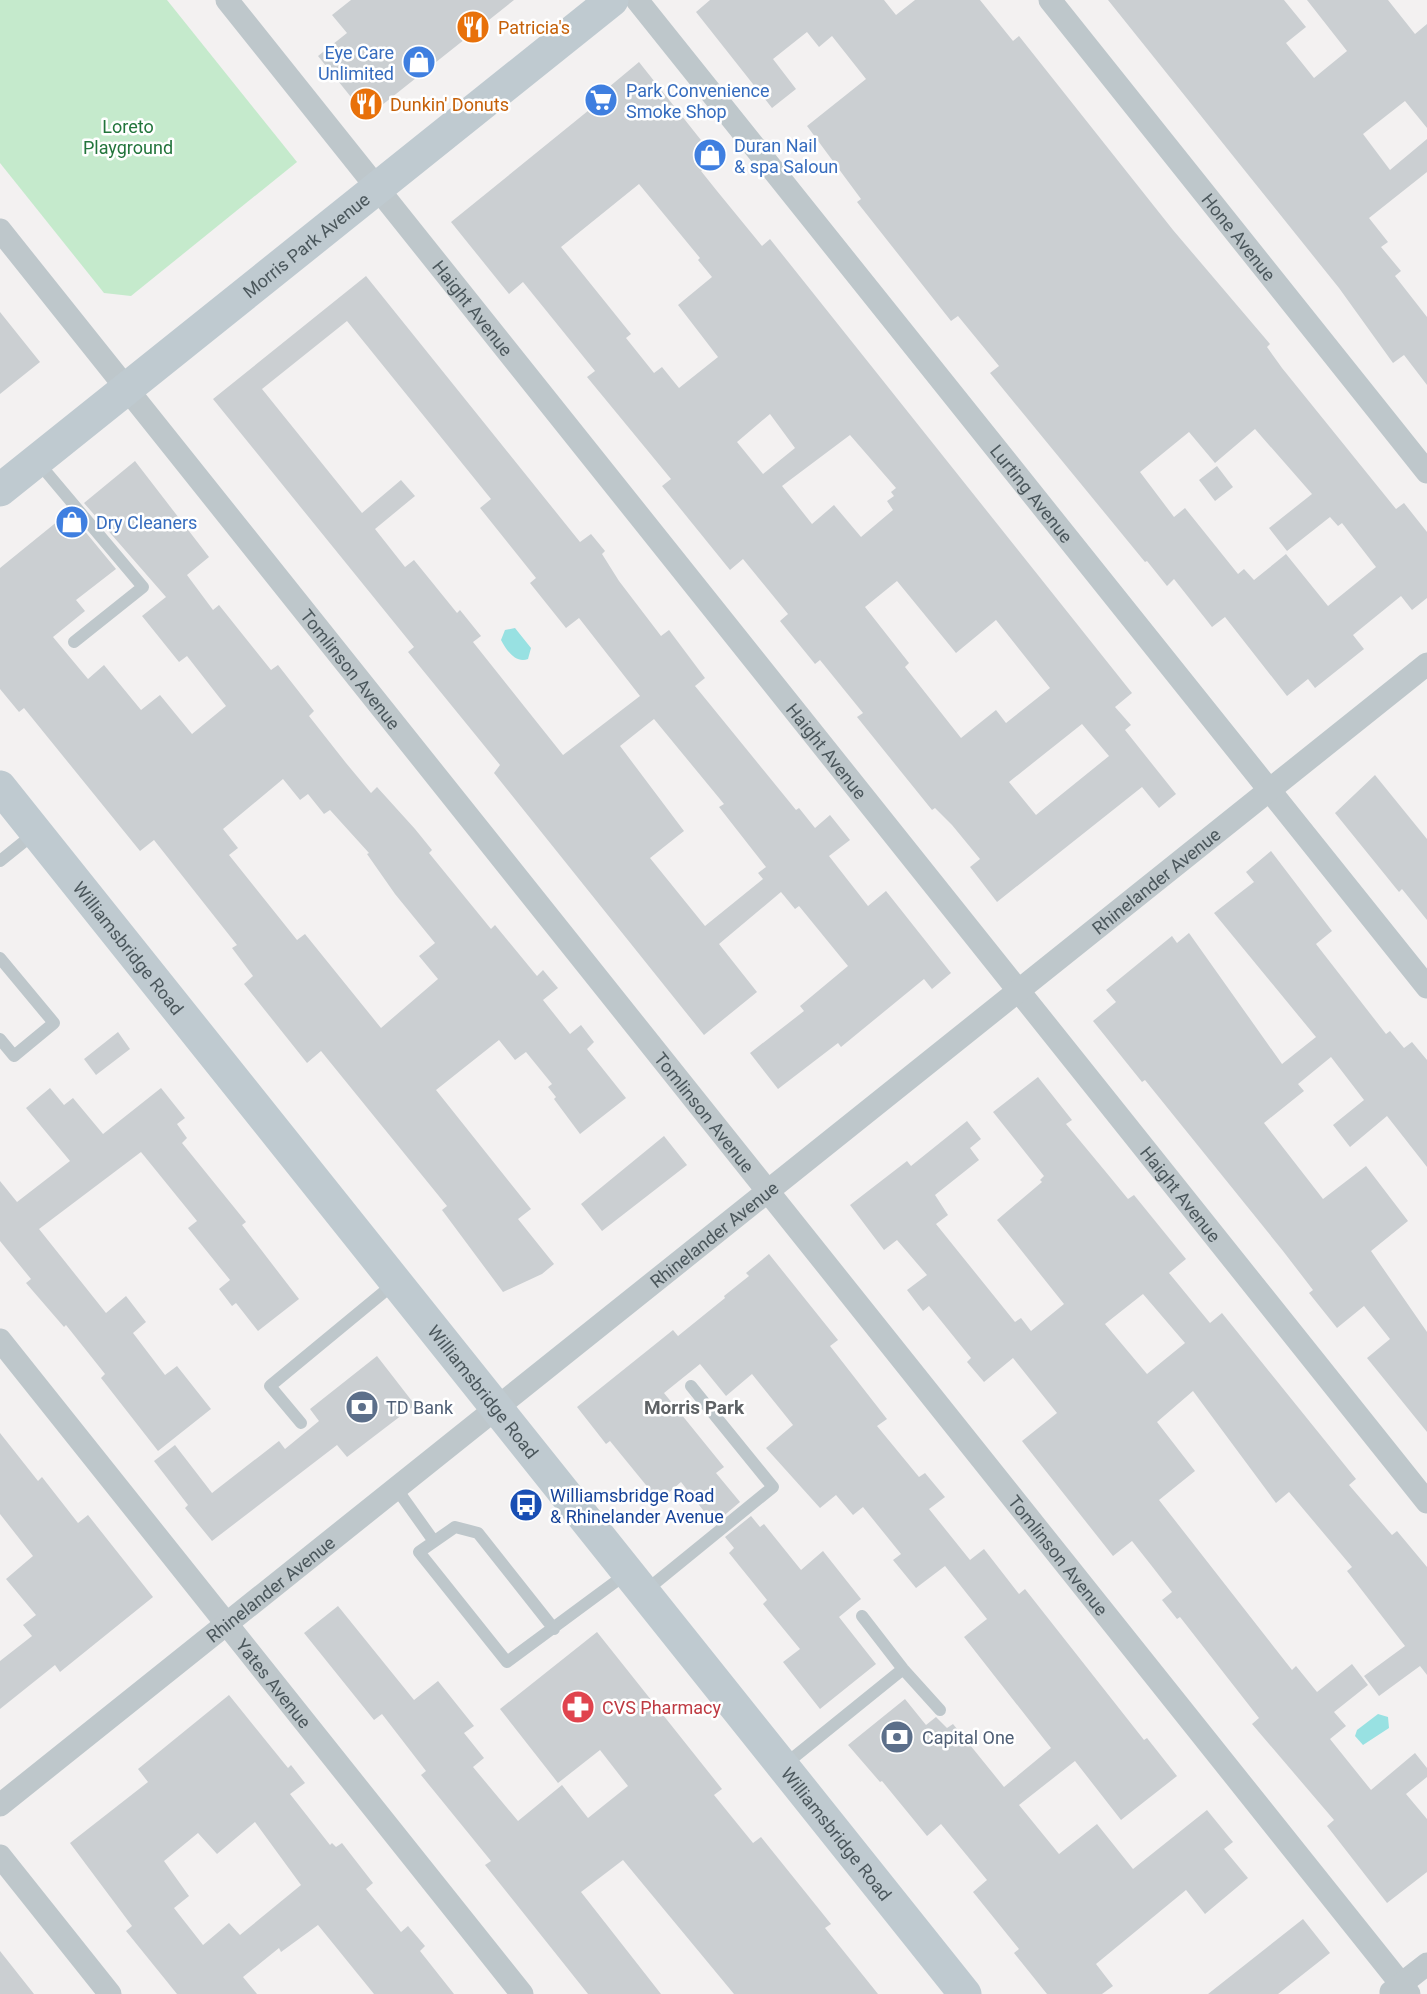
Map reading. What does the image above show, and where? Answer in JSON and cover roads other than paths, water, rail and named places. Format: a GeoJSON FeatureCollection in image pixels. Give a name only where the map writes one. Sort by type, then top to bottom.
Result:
{"type":"FeatureCollection","features":[{"type":"Feature","properties":{"kind":"main road","name":"Morris Park Avenue"},"geometry":{"type":"LineString","coordinates":[[0,490],[612,0]]}},
{"type":"Feature","properties":{"kind":"main road","name":"Williamsbridge Road"},"geometry":{"type":"LineString","coordinates":[[0,787],[965,1994]]}},
{"type":"Feature","properties":{"kind":"street","name":"Haight Avenue"},"geometry":{"type":"LineString","coordinates":[[226,0],[1427,1502]]}},
{"type":"Feature","properties":{"kind":"street","name":"Lurting Avenue"},"geometry":{"type":"LineString","coordinates":[[637,0],[1427,987]]}},
{"type":"Feature","properties":{"kind":"street","name":"Hone Avenue"},"geometry":{"type":"LineString","coordinates":[[1050,0],[1427,472]]}},
{"type":"Feature","properties":{"kind":"street","name":"Tomlinson Avenue"},"geometry":{"type":"LineString","coordinates":[[0,230],[1400,1991]]}},
{"type":"Feature","properties":{"kind":"street","name":"Rhinelander Avenue"},"geometry":{"type":"LineString","coordinates":[[0,1805],[225,1622],[497,1409],[1427,664]]}},
{"type":"Feature","properties":{"kind":"street","name":"Yates Avenue"},"geometry":{"type":"LineString","coordinates":[[0,1340],[522,1994]]}},
{"type":"Feature","properties":{"kind":"street"},"geometry":{"type":"LineString","coordinates":[[0,1856],[110,1994]]}},
{"type":"Feature","properties":{"kind":"street"},"geometry":{"type":"LineString","coordinates":[[1400,1991],[1427,1964]]}},
{"type":"Feature","properties":{"kind":"lane"},"geometry":{"type":"LineString","coordinates":[[37,460],[143,587],[75,642]]}},
{"type":"Feature","properties":{"kind":"lane"},"geometry":{"type":"LineString","coordinates":[[0,861],[36,831]]}},
{"type":"Feature","properties":{"kind":"lane"},"geometry":{"type":"LineString","coordinates":[[0,958],[54,1023],[14,1056],[0,1039]]}},
{"type":"Feature","properties":{"kind":"lane"},"geometry":{"type":"LineString","coordinates":[[301,1423],[270,1386],[396,1282]]}},
{"type":"Feature","properties":{"kind":"lane"},"geometry":{"type":"LineString","coordinates":[[554,1629],[478,1533],[455,1527],[419,1552],[507,1662],[554,1629],[636,1582],[773,1487],[691,1386]]}},
{"type":"Feature","properties":{"kind":"lane"},"geometry":{"type":"LineString","coordinates":[[396,1488],[433,1540]]}},
{"type":"Feature","properties":{"kind":"lane"},"geometry":{"type":"LineString","coordinates":[[862,1616],[903,1669],[940,1710]]}},
{"type":"Feature","properties":{"kind":"lane"},"geometry":{"type":"LineString","coordinates":[[783,1766],[903,1669]]}},
{"type":"Feature","properties":{"kind":"water"},"geometry":{"type":"Polygon","coordinates":[[[515,628],[531,648],[528,659],[516,658],[501,640],[505,630],[515,628]]]}},
{"type":"Feature","properties":{"kind":"water"},"geometry":{"type":"Polygon","coordinates":[[[1378,1714],[1388,1717],[1389,1728],[1363,1745],[1355,1736],[1357,1730],[1378,1714]]]}},
{"type":"Feature","properties":{"kind":"place","name":"Patricia's"},"geometry":{"type":"Point","coordinates":[473,27]}},
{"type":"Feature","properties":{"kind":"place","name":"Eye Care Unlimited"},"geometry":{"type":"Point","coordinates":[419,62]}},
{"type":"Feature","properties":{"kind":"place","name":"Park Convenience Smoke Shop"},"geometry":{"type":"Point","coordinates":[601,100]}},
{"type":"Feature","properties":{"kind":"place","name":"Dunkin' Donuts"},"geometry":{"type":"Point","coordinates":[366,104]}},
{"type":"Feature","properties":{"kind":"place","name":"Duran Nail & spa Saloun"},"geometry":{"type":"Point","coordinates":[710,155]}},
{"type":"Feature","properties":{"kind":"place","name":"Dry Cleaners"},"geometry":{"type":"Point","coordinates":[72,522]}},
{"type":"Feature","properties":{"kind":"place","name":"TD Bank"},"geometry":{"type":"Point","coordinates":[362,1407]}},
{"type":"Feature","properties":{"kind":"place","name":"Williamsbridge Road & Rhinelander Avenue"},"geometry":{"type":"Point","coordinates":[526,1505]}},
{"type":"Feature","properties":{"kind":"place","name":"CVS Pharmacy"},"geometry":{"type":"Point","coordinates":[578,1707]}},
{"type":"Feature","properties":{"kind":"place","name":"Capital One"},"geometry":{"type":"Point","coordinates":[897,1737]}},
{"type":"Feature","properties":{"kind":"district","name":"Morris Park"},"geometry":{"type":"Point","coordinates":[694,1407]}},
{"type":"Feature","properties":{"kind":"park label","name":"Loreto Playground"},"geometry":{"type":"Point","coordinates":[128,136]}}]}
